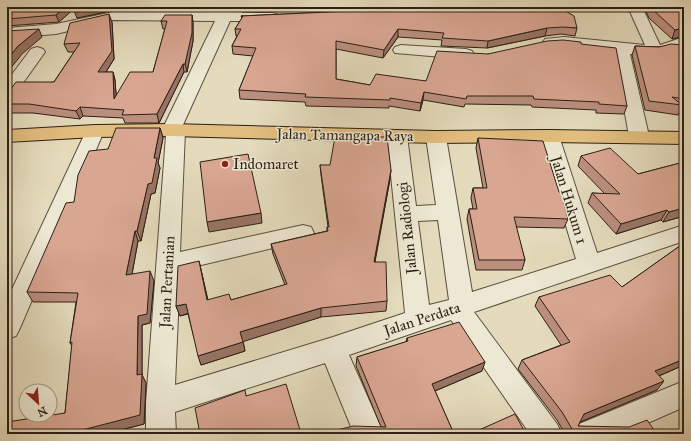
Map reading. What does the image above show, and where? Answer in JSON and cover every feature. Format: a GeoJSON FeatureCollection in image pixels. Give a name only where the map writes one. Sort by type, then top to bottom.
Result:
{"type":"FeatureCollection","features":[{"type":"Feature","properties":{"kind":"main road","name":"Jalan Tamangapa Raya"},"geometry":{"type":"LineString","coordinates":[[7,136],[95,131],[174,131],[436,137],[639,136],[684,138]]}},
{"type":"Feature","properties":{"kind":"street"},"geometry":{"type":"LineString","coordinates":[[455,11],[495,12],[501,11],[501,7]]}},
{"type":"Feature","properties":{"kind":"street"},"geometry":{"type":"LineString","coordinates":[[635,7],[655,50]]}},
{"type":"Feature","properties":{"kind":"street"},"geometry":{"type":"LineString","coordinates":[[174,131],[227,12]]}},
{"type":"Feature","properties":{"kind":"street"},"geometry":{"type":"LineString","coordinates":[[7,33],[56,29],[113,16],[227,12],[285,17]]}},
{"type":"Feature","properties":{"kind":"street"},"geometry":{"type":"LineString","coordinates":[[538,44],[561,41],[621,48],[655,50],[684,42]]}},
{"type":"Feature","properties":{"kind":"street"},"geometry":{"type":"LineString","coordinates":[[621,48],[639,136]]}},
{"type":"Feature","properties":{"kind":"street"},"geometry":{"type":"LineString","coordinates":[[401,50],[483,55]]}},
{"type":"Feature","properties":{"kind":"street"},"geometry":{"type":"LineString","coordinates":[[7,93],[37,52]]}},
{"type":"Feature","properties":{"kind":"street"},"geometry":{"type":"LineString","coordinates":[[7,328],[95,131]]}},
{"type":"Feature","properties":{"kind":"street","name":"Jalan Pertanian"},"geometry":{"type":"LineString","coordinates":[[160,434],[160,403],[174,131]]}},
{"type":"Feature","properties":{"kind":"street","name":"Jalan Radiologi"},"geometry":{"type":"LineString","coordinates":[[397,136],[418,319]]}},
{"type":"Feature","properties":{"kind":"street","name":"Jalan Hukum 1"},"geometry":{"type":"LineString","coordinates":[[549,136],[589,264]]}},
{"type":"Feature","properties":{"kind":"street"},"geometry":{"type":"LineString","coordinates":[[436,137],[448,212],[460,307],[547,434]]}},
{"type":"Feature","properties":{"kind":"street"},"geometry":{"type":"LineString","coordinates":[[406,214],[448,212]]}},
{"type":"Feature","properties":{"kind":"street"},"geometry":{"type":"LineString","coordinates":[[168,264],[303,233]]}},
{"type":"Feature","properties":{"kind":"street","name":"Jalan Perdata"},"geometry":{"type":"LineString","coordinates":[[160,403],[333,349],[418,319],[460,307],[684,233]]}},
{"type":"Feature","properties":{"kind":"street"},"geometry":{"type":"LineString","coordinates":[[333,349],[369,434]]}},
{"type":"Feature","properties":{"kind":"street"},"geometry":{"type":"LineString","coordinates":[[589,434],[684,394]]}},
{"type":"Feature","properties":{"kind":"building"},"geometry":{"type":"Polygon","coordinates":[[[7,7],[65,7],[56,15],[7,19],[7,7]]]}},
{"type":"Feature","properties":{"kind":"building"},"geometry":{"type":"Polygon","coordinates":[[[75,7],[93,7],[74,11],[75,7]]]}},
{"type":"Feature","properties":{"kind":"building"},"geometry":{"type":"Polygon","coordinates":[[[508,7],[559,7],[574,16],[577,28],[547,28],[488,41],[442,38],[444,33],[398,29],[384,50],[336,41],[336,79],[370,85],[376,74],[426,81],[437,51],[488,54],[547,41],[563,40],[581,42],[581,44],[616,48],[627,106],[599,104],[599,102],[534,99],[533,96],[467,96],[466,99],[424,92],[421,103],[390,98],[390,100],[305,97],[306,94],[239,90],[256,48],[232,46],[241,29],[235,29],[243,16],[241,16],[394,9],[496,10],[508,7]]]}},
{"type":"Feature","properties":{"kind":"building"},"geometry":{"type":"Polygon","coordinates":[[[651,7],[684,7],[684,28],[675,30],[651,7]]]}},
{"type":"Feature","properties":{"kind":"building"},"geometry":{"type":"Polygon","coordinates":[[[109,14],[112,51],[98,72],[113,72],[114,99],[130,72],[153,72],[167,21],[161,21],[165,15],[192,15],[192,33],[185,64],[183,64],[157,114],[122,115],[124,110],[80,107],[76,111],[29,104],[7,104],[7,90],[10,90],[16,82],[54,82],[80,43],[64,44],[70,23],[109,14]]]}},
{"type":"Feature","properties":{"kind":"building"},"geometry":{"type":"Polygon","coordinates":[[[39,29],[18,46],[7,60],[7,31],[39,29]]]}},
{"type":"Feature","properties":{"kind":"building"},"geometry":{"type":"Polygon","coordinates":[[[671,44],[684,45],[684,99],[672,97],[682,105],[649,101],[635,46],[659,47],[671,44]]]}},
{"type":"Feature","properties":{"kind":"building"},"geometry":{"type":"Polygon","coordinates":[[[116,128],[160,128],[154,158],[157,158],[152,183],[148,184],[137,231],[135,231],[126,275],[150,271],[147,314],[138,316],[137,375],[142,374],[140,415],[67,434],[7,434],[7,422],[18,420],[18,423],[58,423],[58,414],[65,413],[72,342],[70,343],[78,293],[27,292],[66,203],[74,202],[78,175],[89,151],[108,149],[116,128]]]}},
{"type":"Feature","properties":{"kind":"building"},"geometry":{"type":"Polygon","coordinates":[[[335,137],[387,137],[391,170],[374,262],[386,262],[387,301],[321,308],[240,332],[243,342],[198,356],[186,304],[176,306],[178,266],[199,261],[207,300],[229,294],[231,300],[287,284],[271,244],[328,231],[327,227],[329,227],[320,165],[330,165],[335,137]]]}},
{"type":"Feature","properties":{"kind":"building"},"geometry":{"type":"Polygon","coordinates":[[[478,138],[543,141],[559,192],[561,192],[568,219],[514,217],[525,260],[479,260],[469,209],[477,209],[473,188],[487,188],[478,138]]]}},
{"type":"Feature","properties":{"kind":"building"},"geometry":{"type":"Polygon","coordinates":[[[610,148],[638,174],[684,162],[684,208],[669,212],[667,210],[621,224],[592,193],[620,194],[581,156],[610,148]]]}},
{"type":"Feature","properties":{"kind":"building"},"geometry":{"type":"Polygon","coordinates":[[[248,154],[261,213],[207,222],[200,162],[248,154]]]}},
{"type":"Feature","properties":{"kind":"building"},"geometry":{"type":"Polygon","coordinates":[[[684,243],[684,359],[655,371],[664,381],[584,414],[578,426],[629,427],[647,420],[657,434],[575,434],[562,412],[522,360],[570,342],[539,297],[610,275],[622,287],[684,243]]]}},
{"type":"Feature","properties":{"kind":"building"},"geometry":{"type":"Polygon","coordinates":[[[459,322],[485,362],[432,384],[454,434],[322,434],[353,426],[386,427],[357,357],[408,341],[407,338],[459,322]]]}},
{"type":"Feature","properties":{"kind":"building"},"geometry":{"type":"Polygon","coordinates":[[[286,384],[300,430],[288,434],[200,434],[195,408],[245,390],[246,396],[286,384]]]}},
{"type":"Feature","properties":{"kind":"building"},"geometry":{"type":"Polygon","coordinates":[[[515,414],[526,434],[470,434],[515,414]]]}},
{"type":"Feature","properties":{"kind":"place","name":"Indomaret"},"geometry":{"type":"Point","coordinates":[225,164]}}]}
